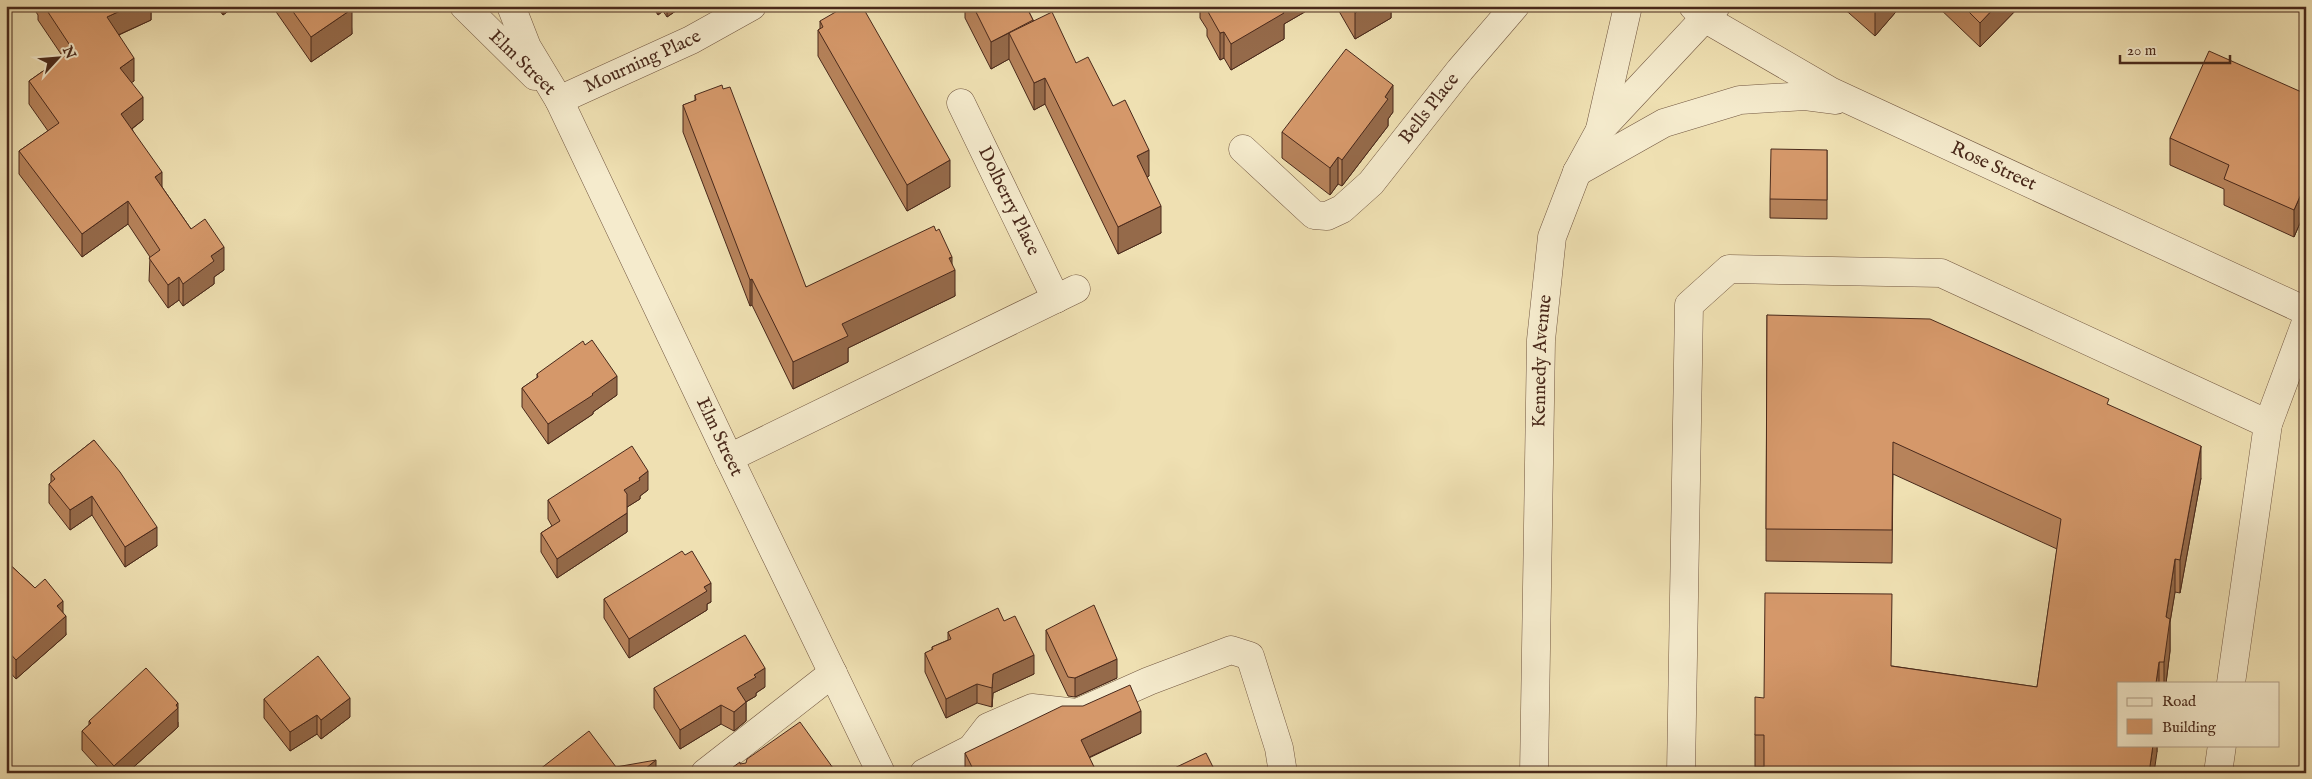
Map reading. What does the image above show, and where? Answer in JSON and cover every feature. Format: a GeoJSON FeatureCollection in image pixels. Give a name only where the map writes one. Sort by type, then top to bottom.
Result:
{"type":"FeatureCollection","features":[{"type":"Feature","properties":{"kind":"street","name":"Elm Street"},"geometry":{"type":"LineString","coordinates":[[464,6],[559,100]]}},
{"type":"Feature","properties":{"kind":"street","name":"Elm Street"},"geometry":{"type":"LineString","coordinates":[[511,6],[527,47],[559,100],[881,773]]}},
{"type":"Feature","properties":{"kind":"street","name":"Mourning Place"},"geometry":{"type":"LineString","coordinates":[[559,100],[691,40],[752,6]]}},
{"type":"Feature","properties":{"kind":"street","name":"Bells Place"},"geometry":{"type":"LineString","coordinates":[[1243,148],[1314,215],[1327,216],[1342,210],[1371,183],[1460,70],[1515,6]]}},
{"type":"Feature","properties":{"kind":"street"},"geometry":{"type":"LineString","coordinates":[[1600,130],[1628,6]]}},
{"type":"Feature","properties":{"kind":"street","name":"Kennedy Avenue"},"geometry":{"type":"LineString","coordinates":[[1534,773],[1541,340],[1552,237],[1577,172],[1600,130],[1704,10]]}},
{"type":"Feature","properties":{"kind":"street","name":"Rose Street"},"geometry":{"type":"LineString","coordinates":[[1704,10],[1832,92],[2306,311]]}},
{"type":"Feature","properties":{"kind":"street"},"geometry":{"type":"LineString","coordinates":[[1577,172],[1664,122],[1740,100],[1805,96],[1855,103]]}},
{"type":"Feature","properties":{"kind":"street","name":"Dolberry Place"},"geometry":{"type":"LineString","coordinates":[[729,458],[1066,294],[961,103]]}},
{"type":"Feature","properties":{"kind":"street"},"geometry":{"type":"LineString","coordinates":[[1681,773],[1689,305],[1729,269],[1941,273],[2268,424]]}},
{"type":"Feature","properties":{"kind":"street"},"geometry":{"type":"LineString","coordinates":[[2231,682],[2268,424],[2306,322]]}},
{"type":"Feature","properties":{"kind":"street"},"geometry":{"type":"LineString","coordinates":[[924,773],[971,749],[988,727],[1032,708],[1077,713],[1149,681],[1231,650],[1250,656],[1280,748],[1283,773]]}},
{"type":"Feature","properties":{"kind":"street"},"geometry":{"type":"LineString","coordinates":[[705,773],[833,673]]}},
{"type":"Feature","properties":{"kind":"street"},"geometry":{"type":"LineString","coordinates":[[2218,773],[2222,746]]}},
{"type":"Feature","properties":{"kind":"building"},"geometry":{"type":"Polygon","coordinates":[[[44,6],[131,6],[107,17],[134,58],[120,68],[143,97],[121,114],[162,172],[155,177],[191,229],[205,219],[224,247],[211,256],[214,261],[183,284],[179,277],[168,285],[149,258],[160,250],[128,201],[82,234],[19,151],[59,123],[29,81],[73,50],[44,6]]]}},
{"type":"Feature","properties":{"kind":"building"},"geometry":{"type":"Polygon","coordinates":[[[289,6],[350,6],[352,9],[311,37],[289,6]]]}},
{"type":"Feature","properties":{"kind":"building"},"geometry":{"type":"Polygon","coordinates":[[[846,6],[848,10],[855,6],[862,6],[950,160],[907,185],[818,30],[823,27],[820,21],[846,6]]]}},
{"type":"Feature","properties":{"kind":"building"},"geometry":{"type":"Polygon","coordinates":[[[973,6],[1026,6],[1033,20],[991,42],[973,6]]]}},
{"type":"Feature","properties":{"kind":"building"},"geometry":{"type":"Polygon","coordinates":[[[1209,6],[1280,6],[1284,13],[1231,44],[1224,32],[1220,33],[1207,10],[1210,8],[1209,6]]]}},
{"type":"Feature","properties":{"kind":"building"},"geometry":{"type":"Polygon","coordinates":[[[1351,6],[1366,6],[1355,13],[1351,6]]]}},
{"type":"Feature","properties":{"kind":"building"},"geometry":{"type":"Polygon","coordinates":[[[1869,6],[1879,6],[1875,11],[1869,6]]]}},
{"type":"Feature","properties":{"kind":"building"},"geometry":{"type":"Polygon","coordinates":[[[1963,6],[1996,6],[1980,23],[1963,6]]]}},
{"type":"Feature","properties":{"kind":"building"},"geometry":{"type":"Polygon","coordinates":[[[1052,12],[1076,63],[1088,57],[1113,106],[1125,100],[1149,150],[1137,156],[1161,206],[1118,227],[1045,78],[1034,83],[1009,33],[1052,12]]]}},
{"type":"Feature","properties":{"kind":"building"},"geometry":{"type":"Polygon","coordinates":[[[1346,49],[1393,85],[1385,97],[1388,99],[1342,160],[1338,157],[1330,168],[1282,132],[1346,49]]]}},
{"type":"Feature","properties":{"kind":"building"},"geometry":{"type":"Polygon","coordinates":[[[2209,51],[2306,94],[2306,183],[2294,210],[2224,179],[2229,165],[2170,138],[2209,51]]]}},
{"type":"Feature","properties":{"kind":"building"},"geometry":{"type":"Polygon","coordinates":[[[722,85],[723,89],[730,87],[806,287],[934,226],[936,231],[939,229],[952,257],[949,258],[955,270],[842,324],[848,336],[793,362],[752,279],[750,280],[683,105],[696,100],[695,95],[722,85]]]}},
{"type":"Feature","properties":{"kind":"building"},"geometry":{"type":"Polygon","coordinates":[[[1771,149],[1827,150],[1827,200],[1770,199],[1771,149]]]}},
{"type":"Feature","properties":{"kind":"building"},"geometry":{"type":"Polygon","coordinates":[[[1767,315],[1930,319],[2109,399],[2107,404],[2201,446],[2180,560],[2175,559],[2166,617],[2170,619],[2164,662],[2159,662],[2156,682],[2117,682],[2117,746],[2153,746],[2149,773],[1764,773],[1764,735],[1755,735],[1755,697],[1764,698],[1765,593],[1892,594],[1891,666],[2037,687],[2061,519],[1893,442],[1892,530],[1766,529],[1767,315]]]}},
{"type":"Feature","properties":{"kind":"building"},"geometry":{"type":"Polygon","coordinates":[[[592,340],[617,376],[593,395],[548,424],[522,388],[538,377],[537,374],[583,341],[585,345],[592,340]]]}},
{"type":"Feature","properties":{"kind":"building"},"geometry":{"type":"Polygon","coordinates":[[[94,440],[120,472],[157,527],[125,547],[92,496],[70,510],[49,484],[55,479],[51,474],[94,440]]]}},
{"type":"Feature","properties":{"kind":"building"},"geometry":{"type":"Polygon","coordinates":[[[632,446],[648,471],[639,478],[640,480],[624,490],[627,494],[627,513],[557,559],[541,533],[560,521],[548,500],[632,446]]]}},
{"type":"Feature","properties":{"kind":"building"},"geometry":{"type":"Polygon","coordinates":[[[682,551],[685,555],[692,551],[711,583],[704,587],[707,591],[629,639],[604,599],[682,551]]]}},
{"type":"Feature","properties":{"kind":"building"},"geometry":{"type":"Polygon","coordinates":[[[6,561],[35,588],[45,579],[63,601],[57,606],[66,616],[16,660],[6,649],[6,561]]]}},
{"type":"Feature","properties":{"kind":"building"},"geometry":{"type":"Polygon","coordinates":[[[1094,605],[1117,659],[1075,678],[1068,677],[1046,630],[1094,605]]]}},
{"type":"Feature","properties":{"kind":"building"},"geometry":{"type":"Polygon","coordinates":[[[998,608],[1004,621],[1015,616],[1034,655],[993,674],[992,688],[977,684],[946,699],[925,653],[933,649],[932,647],[951,639],[948,632],[998,608]]]}},
{"type":"Feature","properties":{"kind":"building"},"geometry":{"type":"Polygon","coordinates":[[[745,635],[765,668],[754,675],[756,677],[737,688],[746,702],[734,712],[721,705],[680,730],[654,688],[745,635]]]}},
{"type":"Feature","properties":{"kind":"building"},"geometry":{"type":"Polygon","coordinates":[[[318,656],[350,698],[321,720],[317,715],[290,732],[264,699],[318,656]]]}},
{"type":"Feature","properties":{"kind":"building"},"geometry":{"type":"Polygon","coordinates":[[[146,668],[178,703],[176,705],[178,708],[114,766],[82,731],[91,723],[89,721],[146,668]]]}},
{"type":"Feature","properties":{"kind":"building"},"geometry":{"type":"Polygon","coordinates":[[[1130,685],[1141,711],[1081,740],[1097,773],[975,773],[965,753],[1062,706],[1083,706],[1130,685]]]}},
{"type":"Feature","properties":{"kind":"building"},"geometry":{"type":"Polygon","coordinates":[[[800,722],[833,768],[826,773],[725,773],[740,762],[740,764],[746,763],[747,759],[800,722]]]}},
{"type":"Feature","properties":{"kind":"building"},"geometry":{"type":"Polygon","coordinates":[[[589,731],[616,767],[656,760],[640,773],[535,773],[589,731]]]}},
{"type":"Feature","properties":{"kind":"building"},"geometry":{"type":"Polygon","coordinates":[[[1206,753],[1216,773],[1164,773],[1206,753]]]}}]}
